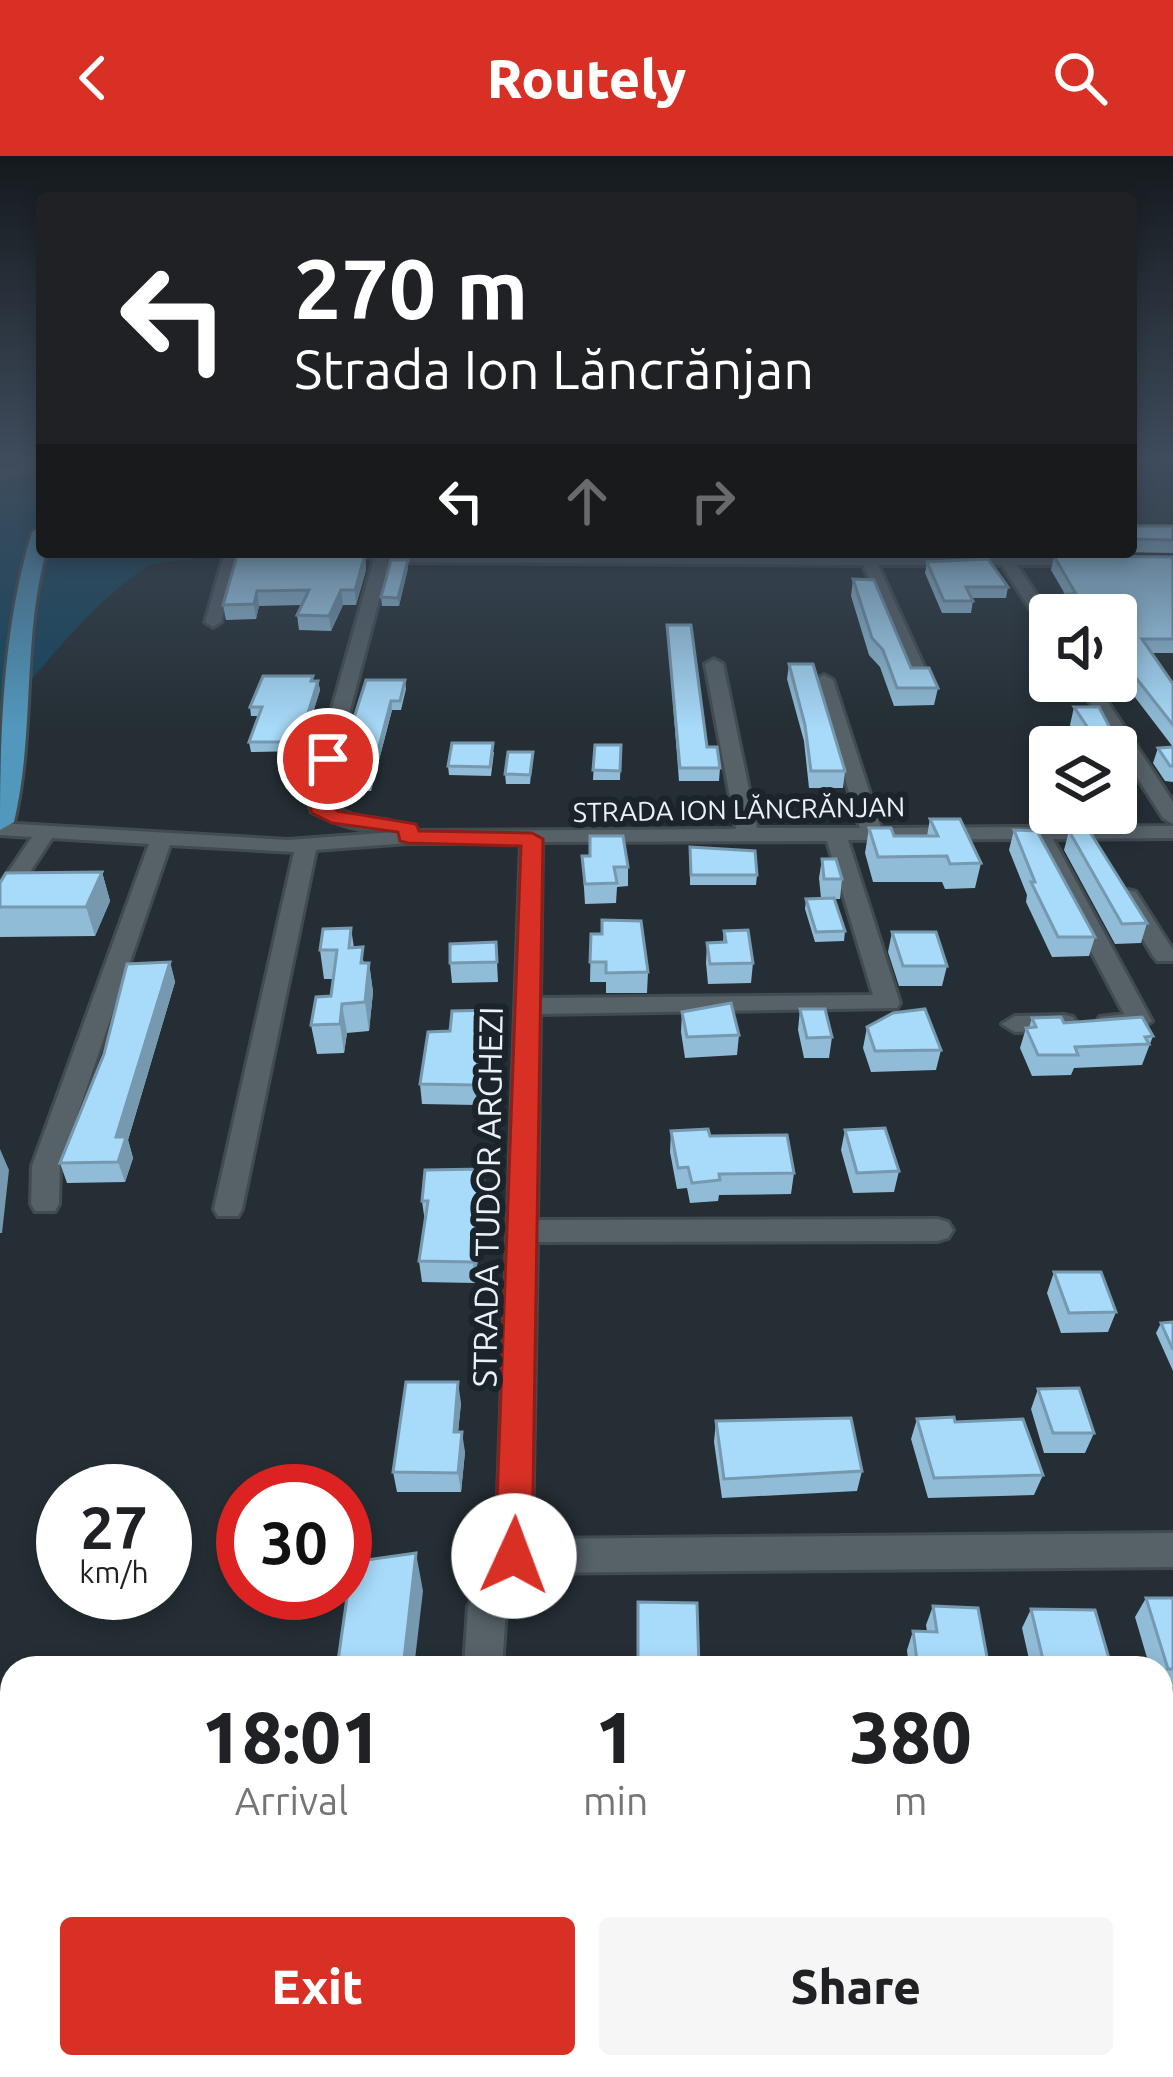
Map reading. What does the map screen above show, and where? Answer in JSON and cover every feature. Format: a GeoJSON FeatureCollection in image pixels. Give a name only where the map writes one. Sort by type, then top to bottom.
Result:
{"type":"FeatureCollection","features":[{"type":"Feature","properties":{"kind":"main road"},"geometry":{"type":"LineString","coordinates":[[0,829],[14,761],[27,574],[35,551]]}},
{"type":"Feature","properties":{"kind":"street"},"geometry":{"type":"LineString","coordinates":[[213,622],[230,558]]}},
{"type":"Feature","properties":{"kind":"street"},"geometry":{"type":"LineString","coordinates":[[364,558],[538,558]]}},
{"type":"Feature","properties":{"kind":"street"},"geometry":{"type":"LineString","coordinates":[[916,671],[868,558],[1110,560]]}},
{"type":"Feature","properties":{"kind":"street"},"geometry":{"type":"LineString","coordinates":[[1006,560],[1029,595]]}},
{"type":"Feature","properties":{"kind":"street"},"geometry":{"type":"LineString","coordinates":[[380,561],[317,797],[319,808],[332,816],[402,826],[409,829],[408,837]]}},
{"type":"Feature","properties":{"kind":"street"},"geometry":{"type":"LineString","coordinates":[[714,664],[748,835]]}},
{"type":"Feature","properties":{"kind":"street"},"geometry":{"type":"LineString","coordinates":[[824,680],[872,833]]}},
{"type":"Feature","properties":{"kind":"street"},"geometry":{"type":"LineString","coordinates":[[1098,702],[1173,818]]}},
{"type":"Feature","properties":{"kind":"street","name":"STRADA ION LĂNCRĂNJAN"},"geometry":{"type":"LineString","coordinates":[[0,829],[306,845],[408,837],[1029,832]]}},
{"type":"Feature","properties":{"kind":"street"},"geometry":{"type":"LineString","coordinates":[[0,901],[39,832]]}},
{"type":"Feature","properties":{"kind":"street","name":"STRADA ION LĂNCRĂNJAN"},"geometry":{"type":"LineString","coordinates":[[1046,834],[1099,850],[1173,832]]}},
{"type":"Feature","properties":{"kind":"street"},"geometry":{"type":"LineString","coordinates":[[527,1006],[888,1003],[835,833]]}},
{"type":"Feature","properties":{"kind":"street"},"geometry":{"type":"LineString","coordinates":[[1015,1024],[1140,1021],[1040,834]]}},
{"type":"Feature","properties":{"kind":"street"},"geometry":{"type":"LineString","coordinates":[[45,1204],[46,1166],[162,838]]}},
{"type":"Feature","properties":{"kind":"street","name":"STRADA TUDOR ARGHEZI"},"geometry":{"type":"LineString","coordinates":[[514,1556],[532,839]]}},
{"type":"Feature","properties":{"kind":"street"},"geometry":{"type":"LineString","coordinates":[[228,1209],[306,845]]}},
{"type":"Feature","properties":{"kind":"street"},"geometry":{"type":"LineString","coordinates":[[1099,850],[1165,956]]}},
{"type":"Feature","properties":{"kind":"street"},"geometry":{"type":"LineString","coordinates":[[525,1232],[938,1230]]}},
{"type":"Feature","properties":{"kind":"street"},"geometry":{"type":"LineString","coordinates":[[484,1656],[487,1607],[514,1556],[1173,1550]]}},
{"type":"Feature","properties":{"kind":"shaded area"},"geometry":{"type":"Polygon","coordinates":[[[0,551],[36,551],[36,558],[194,558],[152,564],[124,583],[86,618],[0,715],[0,551]]]}},
{"type":"Feature","properties":{"kind":"building"},"geometry":{"type":"Polygon","coordinates":[[[1173,557],[1173,639],[1142,639],[1173,684],[1173,725],[1137,679],[1137,594],[1076,594],[1055,558],[1173,557]]]}},
{"type":"Feature","properties":{"kind":"building"},"geometry":{"type":"Polygon","coordinates":[[[236,558],[364,558],[355,590],[341,590],[329,616],[297,615],[309,590],[257,591],[254,604],[223,605],[236,558]]]}},
{"type":"Feature","properties":{"kind":"building"},"geometry":{"type":"Polygon","coordinates":[[[988,559],[1008,587],[966,587],[973,601],[944,601],[927,562],[988,559]]]}},
{"type":"Feature","properties":{"kind":"building"},"geometry":{"type":"Polygon","coordinates":[[[391,560],[408,560],[398,598],[381,597],[391,560]]]}},
{"type":"Feature","properties":{"kind":"building"},"geometry":{"type":"Polygon","coordinates":[[[853,579],[874,580],[911,668],[929,668],[938,688],[897,688],[883,650],[872,638],[853,579]]]}},
{"type":"Feature","properties":{"kind":"building"},"geometry":{"type":"Polygon","coordinates":[[[667,625],[691,625],[707,747],[717,747],[720,768],[680,768],[667,625]]]}},
{"type":"Feature","properties":{"kind":"building"},"geometry":{"type":"Polygon","coordinates":[[[789,664],[813,664],[845,771],[811,771],[789,664]]]}},
{"type":"Feature","properties":{"kind":"building"},"geometry":{"type":"Polygon","coordinates":[[[263,676],[313,676],[311,681],[318,681],[299,742],[249,742],[262,707],[250,707],[263,676]]]}},
{"type":"Feature","properties":{"kind":"building"},"geometry":{"type":"Polygon","coordinates":[[[366,680],[405,680],[400,701],[391,701],[370,781],[334,781],[366,680]]]}},
{"type":"Feature","properties":{"kind":"building"},"geometry":{"type":"Polygon","coordinates":[[[1074,707],[1099,707],[1109,726],[1087,726],[1074,707]]]}},
{"type":"Feature","properties":{"kind":"building"},"geometry":{"type":"Polygon","coordinates":[[[452,743],[493,743],[490,767],[448,766],[452,743]]]}},
{"type":"Feature","properties":{"kind":"building"},"geometry":{"type":"Polygon","coordinates":[[[595,745],[621,745],[620,771],[593,770],[595,745]]]}},
{"type":"Feature","properties":{"kind":"building"},"geometry":{"type":"Polygon","coordinates":[[[1173,747],[1173,766],[1170,766],[1158,748],[1173,747]]]}},
{"type":"Feature","properties":{"kind":"building"},"geometry":{"type":"Polygon","coordinates":[[[508,752],[533,752],[530,775],[505,774],[508,752]]]}},
{"type":"Feature","properties":{"kind":"building"},"geometry":{"type":"Polygon","coordinates":[[[930,819],[960,819],[981,863],[950,864],[947,856],[878,857],[869,828],[891,828],[894,836],[938,836],[930,819]]]}},
{"type":"Feature","properties":{"kind":"building"},"geometry":{"type":"Polygon","coordinates":[[[1014,830],[1039,834],[1095,937],[1058,937],[1031,882],[1035,882],[1014,830]]]}},
{"type":"Feature","properties":{"kind":"building"},"geometry":{"type":"Polygon","coordinates":[[[1071,834],[1091,834],[1147,923],[1122,924],[1071,834]]]}},
{"type":"Feature","properties":{"kind":"building"},"geometry":{"type":"Polygon","coordinates":[[[590,836],[623,836],[628,867],[614,867],[617,883],[585,884],[582,856],[590,856],[590,836]]]}},
{"type":"Feature","properties":{"kind":"building"},"geometry":{"type":"Polygon","coordinates":[[[690,847],[755,851],[757,875],[691,875],[690,847]]]}},
{"type":"Feature","properties":{"kind":"building"},"geometry":{"type":"Polygon","coordinates":[[[822,859],[836,859],[842,879],[824,879],[822,859]]]}},
{"type":"Feature","properties":{"kind":"building"},"geometry":{"type":"Polygon","coordinates":[[[102,872],[86,907],[0,907],[0,883],[6,873],[102,872]]]}},
{"type":"Feature","properties":{"kind":"building"},"geometry":{"type":"Polygon","coordinates":[[[834,898],[845,931],[816,932],[806,899],[834,898]]]}},
{"type":"Feature","properties":{"kind":"building"},"geometry":{"type":"Polygon","coordinates":[[[602,920],[641,921],[648,972],[606,973],[606,962],[590,962],[591,934],[602,934],[602,920]]]}},
{"type":"Feature","properties":{"kind":"building"},"geometry":{"type":"Polygon","coordinates":[[[351,928],[349,948],[363,947],[361,963],[369,963],[365,1002],[342,1004],[340,1024],[311,1025],[316,997],[331,996],[337,950],[320,950],[323,929],[351,928]]]}},
{"type":"Feature","properties":{"kind":"building"},"geometry":{"type":"Polygon","coordinates":[[[748,930],[753,963],[710,964],[707,943],[726,942],[724,931],[748,930]]]}},
{"type":"Feature","properties":{"kind":"building"},"geometry":{"type":"Polygon","coordinates":[[[892,932],[936,932],[947,966],[903,966],[892,932]]]}},
{"type":"Feature","properties":{"kind":"building"},"geometry":{"type":"Polygon","coordinates":[[[496,942],[497,962],[450,963],[450,944],[496,942]]]}},
{"type":"Feature","properties":{"kind":"building"},"geometry":{"type":"Polygon","coordinates":[[[170,962],[116,1137],[126,1137],[118,1162],[60,1163],[104,1054],[127,964],[170,962]]]}},
{"type":"Feature","properties":{"kind":"building"},"geometry":{"type":"Polygon","coordinates":[[[731,1003],[739,1035],[687,1037],[682,1012],[731,1003]]]}},
{"type":"Feature","properties":{"kind":"building"},"geometry":{"type":"Polygon","coordinates":[[[800,1009],[825,1009],[832,1037],[807,1038],[800,1009]]]}},
{"type":"Feature","properties":{"kind":"building"},"geometry":{"type":"Polygon","coordinates":[[[925,1009],[941,1050],[875,1051],[867,1027],[893,1013],[925,1009]]]}},
{"type":"Feature","properties":{"kind":"building"},"geometry":{"type":"Polygon","coordinates":[[[495,1010],[493,1034],[481,1034],[475,1085],[420,1084],[428,1032],[450,1031],[452,1011],[495,1010]]]}},
{"type":"Feature","properties":{"kind":"building"},"geometry":{"type":"Polygon","coordinates":[[[1061,1017],[1064,1023],[1142,1017],[1153,1036],[1145,1037],[1149,1044],[1075,1047],[1078,1055],[1038,1055],[1026,1028],[1036,1027],[1032,1018],[1061,1017]]]}},
{"type":"Feature","properties":{"kind":"building"},"geometry":{"type":"Polygon","coordinates":[[[885,1128],[899,1171],[857,1173],[845,1130],[885,1128]]]}},
{"type":"Feature","properties":{"kind":"building"},"geometry":{"type":"Polygon","coordinates":[[[708,1129],[710,1136],[787,1135],[794,1173],[719,1174],[720,1180],[692,1183],[688,1167],[678,1168],[671,1131],[708,1129]]]}},
{"type":"Feature","properties":{"kind":"building"},"geometry":{"type":"Polygon","coordinates":[[[484,1169],[473,1262],[419,1261],[428,1201],[422,1201],[425,1170],[484,1169]]]}},
{"type":"Feature","properties":{"kind":"building"},"geometry":{"type":"Polygon","coordinates":[[[1054,1272],[1101,1272],[1116,1312],[1069,1313],[1054,1272]]]}},
{"type":"Feature","properties":{"kind":"building"},"geometry":{"type":"Polygon","coordinates":[[[1173,1322],[1173,1350],[1161,1323],[1173,1322]]]}},
{"type":"Feature","properties":{"kind":"building"},"geometry":{"type":"Polygon","coordinates":[[[406,1382],[458,1382],[454,1432],[462,1432],[458,1473],[393,1472],[406,1382]]]}},
{"type":"Feature","properties":{"kind":"building"},"geometry":{"type":"Polygon","coordinates":[[[1079,1388],[1094,1433],[1053,1433],[1038,1389],[1079,1388]]]}},
{"type":"Feature","properties":{"kind":"building"},"geometry":{"type":"Polygon","coordinates":[[[954,1417],[955,1422],[1023,1419],[1043,1475],[934,1478],[917,1419],[954,1417]]]}},
{"type":"Feature","properties":{"kind":"building"},"geometry":{"type":"Polygon","coordinates":[[[851,1418],[862,1471],[724,1479],[716,1421],[851,1418]]]}},
{"type":"Feature","properties":{"kind":"building"},"geometry":{"type":"Polygon","coordinates":[[[416,1553],[404,1656],[339,1656],[344,1620],[372,1620],[372,1559],[416,1553]]]}},
{"type":"Feature","properties":{"kind":"building"},"geometry":{"type":"Polygon","coordinates":[[[1146,1598],[1173,1598],[1173,1656],[1164,1656],[1146,1598]]]}},
{"type":"Feature","properties":{"kind":"building"},"geometry":{"type":"Polygon","coordinates":[[[638,1602],[697,1603],[699,1656],[638,1656],[638,1602]]]}},
{"type":"Feature","properties":{"kind":"building"},"geometry":{"type":"Polygon","coordinates":[[[933,1606],[978,1608],[987,1656],[916,1656],[913,1631],[937,1632],[933,1606]]]}},
{"type":"Feature","properties":{"kind":"building"},"geometry":{"type":"Polygon","coordinates":[[[1031,1609],[1095,1610],[1108,1656],[1042,1656],[1031,1609]]]}},
{"type":"Feature","properties":{"kind":"route"},"geometry":{"type":"LineString","coordinates":[[328,759],[317,797],[319,808],[332,816],[402,826],[409,829],[408,837],[532,839],[514,1556]]}}]}
